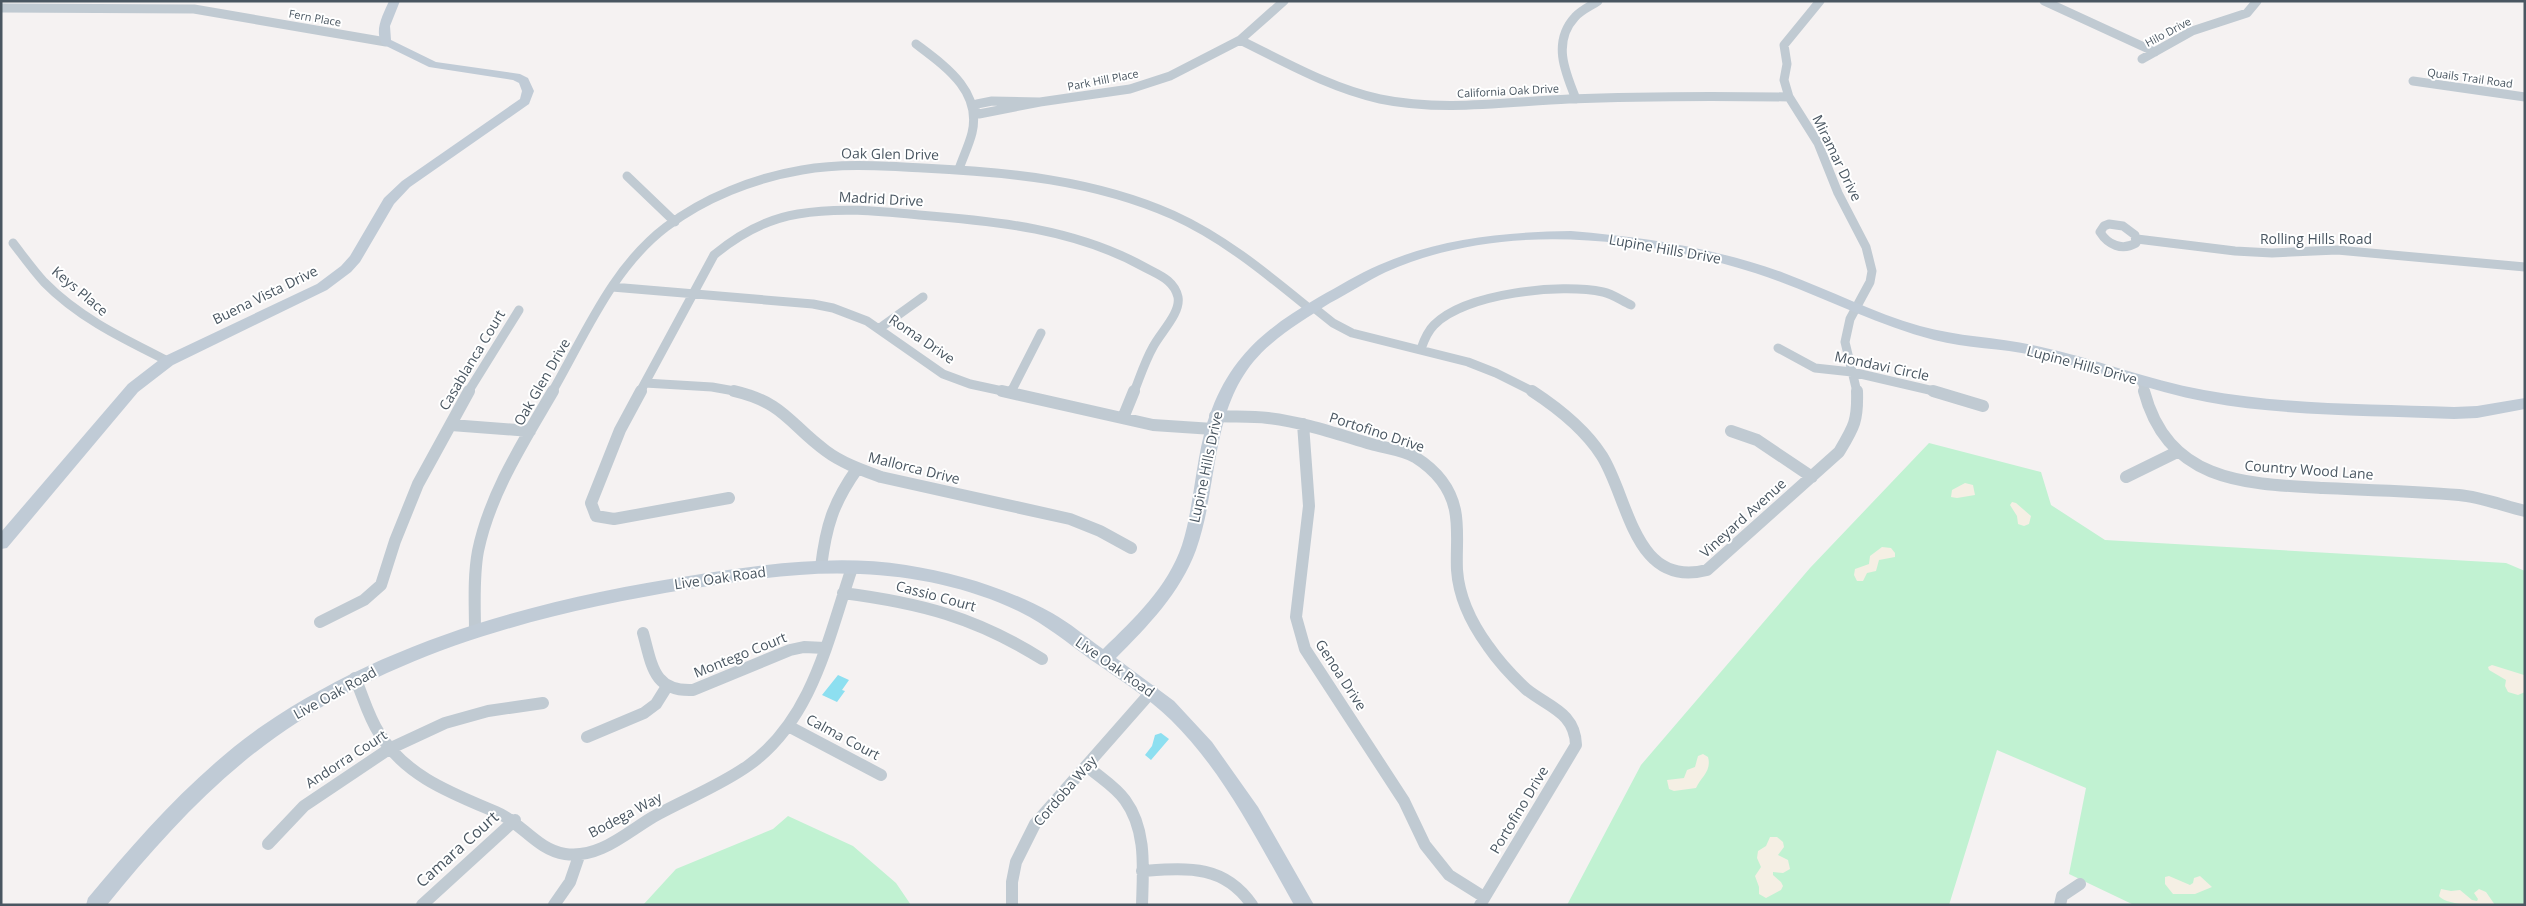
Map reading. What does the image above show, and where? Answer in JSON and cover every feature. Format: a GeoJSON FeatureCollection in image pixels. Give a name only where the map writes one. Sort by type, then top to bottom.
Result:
{"type":"FeatureCollection","features":[{"type":"Feature","properties":{"kind":"street"},"geometry":{"type":"LineString","coordinates":[[386,42],[383,34],[385,23],[395,1]]}},
{"type":"Feature","properties":{"kind":"street","name":"Park Hill Place"},"geometry":{"type":"LineString","coordinates":[[975,107],[979,114],[1040,102],[1130,89],[1170,76],[1240,40],[1284,1]]}},
{"type":"Feature","properties":{"kind":"street","name":"Miramar Drive"},"geometry":{"type":"LineString","coordinates":[[1820,1],[1784,45],[1787,64],[1784,80],[1789,97],[1818,144],[1838,193],[1866,246],[1872,271],[1870,282],[1856,307]]}},
{"type":"Feature","properties":{"kind":"street"},"geometry":{"type":"LineString","coordinates":[[2044,1],[2155,52]]}},
{"type":"Feature","properties":{"kind":"street","name":"Hilo Drive"},"geometry":{"type":"LineString","coordinates":[[2142,59],[2192,31],[2247,13],[2257,1]]}},
{"type":"Feature","properties":{"kind":"street"},"geometry":{"type":"LineString","coordinates":[[1576,99],[1564,67],[1560,43],[1573,19],[1592,2]]}},
{"type":"Feature","properties":{"kind":"street","name":"Fern Place"},"geometry":{"type":"LineString","coordinates":[[1,8],[194,8],[386,42]]}},
{"type":"Feature","properties":{"kind":"street","name":"California Oak Drive"},"geometry":{"type":"LineString","coordinates":[[1240,40],[1313,76],[1355,92],[1400,101],[1447,106],[1679,95],[1789,97]]}},
{"type":"Feature","properties":{"kind":"street","name":"Buena Vista Drive"},"geometry":{"type":"LineString","coordinates":[[1,543],[134,388],[168,361],[322,287],[346,269],[355,259],[390,201],[406,184],[525,102],[528,91],[524,81],[516,77],[433,66],[386,42]]}},
{"type":"Feature","properties":{"kind":"street"},"geometry":{"type":"LineString","coordinates":[[916,44],[958,77],[968,90],[975,107],[973,130],[959,169]]}},
{"type":"Feature","properties":{"kind":"street","name":"Quails Trail Road"},"geometry":{"type":"LineString","coordinates":[[2413,81],[2525,97]]}},
{"type":"Feature","properties":{"kind":"street","name":"Oak Glen Drive"},"geometry":{"type":"LineString","coordinates":[[475,632],[474,582],[480,541],[501,482],[612,287],[652,238],[716,197],[754,182],[802,170],[854,165],[959,169],[1059,180],[1104,190],[1170,214],[1208,232],[1256,265],[1312,308]]}},
{"type":"Feature","properties":{"kind":"street"},"geometry":{"type":"LineString","coordinates":[[627,176],[675,222]]}},
{"type":"Feature","properties":{"kind":"street","name":"Madrid Drive"},"geometry":{"type":"LineString","coordinates":[[729,498],[614,519],[596,516],[590,503],[620,430],[714,255],[734,240],[766,223],[797,214],[850,209],[970,219],[1029,228],[1076,238],[1125,256],[1171,282],[1176,288],[1178,298],[1176,310],[1152,348],[1123,418]]}},
{"type":"Feature","properties":{"kind":"street","name":"Lupine Hills Drive"},"geometry":{"type":"LineString","coordinates":[[1104,659],[1141,623],[1166,592],[1189,546],[1214,422],[1229,381],[1260,344],[1312,308],[1388,266],[1436,250],[1481,241],[1552,236],[1646,243],[1707,254],[1761,270],[1935,335],[1967,342],[2018,348],[2077,360],[2142,382],[2197,395],[2262,404],[2454,413],[2478,412],[2525,403]]}},
{"type":"Feature","properties":{"kind":"street","name":"Rolling Hills Road"},"geometry":{"type":"LineString","coordinates":[[2137,239],[2235,251],[2272,253],[2337,250],[2466,260],[2525,267]]}},
{"type":"Feature","properties":{"kind":"street","name":"Keys Place"},"geometry":{"type":"LineString","coordinates":[[13,243],[44,282],[83,316],[100,327],[168,361]]}},
{"type":"Feature","properties":{"kind":"street","name":"Roma Drive"},"geometry":{"type":"LineString","coordinates":[[612,287],[812,304],[833,308],[880,328],[943,374],[970,384],[1154,425],[1214,422]]}},
{"type":"Feature","properties":{"kind":"street"},"geometry":{"type":"LineString","coordinates":[[1421,349],[1426,335],[1436,323],[1455,310],[1496,297],[1529,291],[1603,292],[1631,305]]}},
{"type":"Feature","properties":{"kind":"street"},"geometry":{"type":"LineString","coordinates":[[880,328],[923,297]]}},
{"type":"Feature","properties":{"kind":"street","name":"Vineyard Avenue"},"geometry":{"type":"LineString","coordinates":[[1312,308],[1333,323],[1352,333],[1480,365],[1514,380],[1546,400],[1572,421],[1600,454],[1615,483],[1627,516],[1644,545],[1666,569],[1683,575],[1694,576],[1707,570],[1812,477],[1839,452],[1853,429],[1858,415],[1857,390],[1845,342],[1850,319],[1856,307]]}},
{"type":"Feature","properties":{"kind":"street","name":"Casablanca Court"},"geometry":{"type":"LineString","coordinates":[[320,622],[364,600],[381,585],[395,540],[418,484],[477,376],[518,310]]}},
{"type":"Feature","properties":{"kind":"street"},"geometry":{"type":"LineString","coordinates":[[1012,393],[1041,333]]}},
{"type":"Feature","properties":{"kind":"street","name":"Mondavi Circle"},"geometry":{"type":"LineString","coordinates":[[1778,348],[1815,368],[1852,372],[1910,384],[1983,406]]}},
{"type":"Feature","properties":{"kind":"street","name":"Mallorca Drive"},"geometry":{"type":"LineString","coordinates":[[645,382],[722,389],[741,393],[774,405],[800,424],[812,439],[837,459],[857,469],[881,477],[1070,519],[1100,531],[1131,548]]}},
{"type":"Feature","properties":{"kind":"street","name":"Country Wood Lane"},"geometry":{"type":"LineString","coordinates":[[2142,382],[2146,407],[2156,428],[2177,452],[2206,470],[2242,482],[2461,495],[2525,510]]}},
{"type":"Feature","properties":{"kind":"street","name":"Portofino Drive"},"geometry":{"type":"LineString","coordinates":[[1214,422],[1267,418],[1304,424],[1413,456],[1426,463],[1447,484],[1454,499],[1459,583],[1467,613],[1491,653],[1527,689],[1567,716],[1576,734],[1576,745],[1482,901]]}},
{"type":"Feature","properties":{"kind":"street","name":"Genoa Drive"},"geometry":{"type":"LineString","coordinates":[[1304,424],[1309,506],[1300,583],[1302,593],[1297,606],[1296,624],[1305,649],[1404,801],[1425,845],[1449,875],[1482,901]]}},
{"type":"Feature","properties":{"kind":"street","name":"Casablanca Court"},"geometry":{"type":"LineString","coordinates":[[450,425],[530,431]]}},
{"type":"Feature","properties":{"kind":"street"},"geometry":{"type":"LineString","coordinates":[[1732,431],[1757,440],[1812,477]]}},
{"type":"Feature","properties":{"kind":"street"},"geometry":{"type":"LineString","coordinates":[[2126,477],[2177,452]]}},
{"type":"Feature","properties":{"kind":"street"},"geometry":{"type":"LineString","coordinates":[[821,567],[826,525],[835,500],[857,469]]}},
{"type":"Feature","properties":{"kind":"street","name":"Live Oak Road"},"geometry":{"type":"LineString","coordinates":[[95,905],[147,840],[198,789],[260,738],[292,716],[355,678],[450,639],[590,601],[657,586],[768,570],[821,567],[884,569],[956,582],[1020,605],[1046,618],[1152,691],[1188,726],[1221,767],[1305,905]]}},
{"type":"Feature","properties":{"kind":"street","name":"Bodega Way"},"geometry":{"type":"LineString","coordinates":[[355,678],[379,734],[389,749],[414,773],[428,783],[516,820],[548,850],[579,856],[604,847],[654,816],[709,790],[761,756],[790,727],[815,681],[852,568]]}},
{"type":"Feature","properties":{"kind":"street","name":"Cassio Court"},"geometry":{"type":"LineString","coordinates":[[843,593],[902,600],[973,620],[1019,643],[1042,658]]}},
{"type":"Feature","properties":{"kind":"street"},"geometry":{"type":"LineString","coordinates":[[588,737],[644,713],[656,704],[666,688],[656,677],[643,633]]}},
{"type":"Feature","properties":{"kind":"street","name":"Montego Court"},"geometry":{"type":"LineString","coordinates":[[666,688],[680,692],[693,690],[790,650],[804,647],[825,648]]}},
{"type":"Feature","properties":{"kind":"street","name":"Cordoba Way"},"geometry":{"type":"LineString","coordinates":[[1012,905],[1011,892],[1015,860],[1022,844],[1035,824],[1152,691]]}},
{"type":"Feature","properties":{"kind":"street","name":"Andorra Court"},"geometry":{"type":"LineString","coordinates":[[268,844],[304,806],[389,749],[445,723],[488,712],[543,703]]}},
{"type":"Feature","properties":{"kind":"street","name":"Calma Court"},"geometry":{"type":"LineString","coordinates":[[790,727],[881,775]]}},
{"type":"Feature","properties":{"kind":"street"},"geometry":{"type":"LineString","coordinates":[[1087,766],[1125,800],[1140,829],[1143,845],[1142,905]]}},
{"type":"Feature","properties":{"kind":"street","name":"Camara Court"},"geometry":{"type":"LineString","coordinates":[[422,905],[516,820]]}},
{"type":"Feature","properties":{"kind":"street"},"geometry":{"type":"LineString","coordinates":[[554,905],[564,894],[578,865],[579,856]]}},
{"type":"Feature","properties":{"kind":"street"},"geometry":{"type":"LineString","coordinates":[[1142,871],[1193,868],[1216,873],[1241,889],[1252,905]]}},
{"type":"Feature","properties":{"kind":"street"},"geometry":{"type":"LineString","coordinates":[[2060,905],[2062,896],[2080,884]]}},
{"type":"Feature","properties":{"kind":"green space"},"geometry":{"type":"Polygon","coordinates":[[[1929,443],[2041,472],[2051,505],[2105,540],[2506,563],[2525,571],[2525,905],[2134,905],[2069,874],[2086,788],[1997,750],[1949,905],[1567,905],[1641,765],[1810,568],[1929,443]]]}},
{"type":"Feature","properties":{"kind":"green space"},"geometry":{"type":"Polygon","coordinates":[[[788,816],[853,846],[896,883],[911,905],[643,905],[676,869],[773,829],[788,816]]]}},
{"type":"Feature","properties":{"kind":"sand"},"geometry":{"type":"Polygon","coordinates":[[[1965,483],[1973,485],[1975,495],[1951,497],[1952,490],[1965,483]]]}},
{"type":"Feature","properties":{"kind":"sand"},"geometry":{"type":"Polygon","coordinates":[[[2012,502],[2016,503],[2031,516],[2029,524],[2024,526],[2018,524],[2017,516],[2010,505],[2012,502]]]}},
{"type":"Feature","properties":{"kind":"sand"},"geometry":{"type":"Polygon","coordinates":[[[1882,547],[1891,548],[1895,553],[1895,557],[1879,560],[1876,571],[1867,573],[1863,581],[1857,581],[1854,575],[1855,569],[1869,564],[1870,556],[1882,547]]]}},
{"type":"Feature","properties":{"kind":"sand"},"geometry":{"type":"Polygon","coordinates":[[[2492,665],[2524,675],[2525,692],[2518,695],[2508,692],[2505,686],[2506,680],[2489,670],[2488,667],[2492,665]]]}},
{"type":"Feature","properties":{"kind":"sand"},"geometry":{"type":"Polygon","coordinates":[[[1703,754],[1708,757],[1709,766],[1696,788],[1674,791],[1669,789],[1667,780],[1684,778],[1687,770],[1695,767],[1698,756],[1703,754]]]}},
{"type":"Feature","properties":{"kind":"sand"},"geometry":{"type":"Polygon","coordinates":[[[1770,837],[1777,837],[1783,842],[1784,847],[1778,855],[1788,860],[1790,869],[1783,873],[1773,872],[1773,875],[1783,886],[1781,890],[1766,898],[1759,894],[1759,887],[1755,876],[1761,867],[1757,858],[1758,851],[1766,846],[1770,837]]]}},
{"type":"Feature","properties":{"kind":"sand"},"geometry":{"type":"Polygon","coordinates":[[[2169,876],[2190,885],[2193,883],[2194,878],[2200,876],[2212,887],[2195,894],[2173,894],[2165,884],[2165,877],[2169,876]]]}},
{"type":"Feature","properties":{"kind":"sand"},"geometry":{"type":"Polygon","coordinates":[[[2441,889],[2460,890],[2472,900],[2477,901],[2478,899],[2474,893],[2479,889],[2486,892],[2495,905],[2449,902],[2439,896],[2441,889]]]}},
{"type":"Feature","properties":{"kind":"water"},"geometry":{"type":"Polygon","coordinates":[[[838,675],[849,680],[842,690],[845,691],[837,702],[822,695],[838,675]]]}},
{"type":"Feature","properties":{"kind":"water"},"geometry":{"type":"Polygon","coordinates":[[[1161,733],[1169,739],[1151,760],[1145,755],[1152,746],[1155,735],[1161,733]]]}}]}
